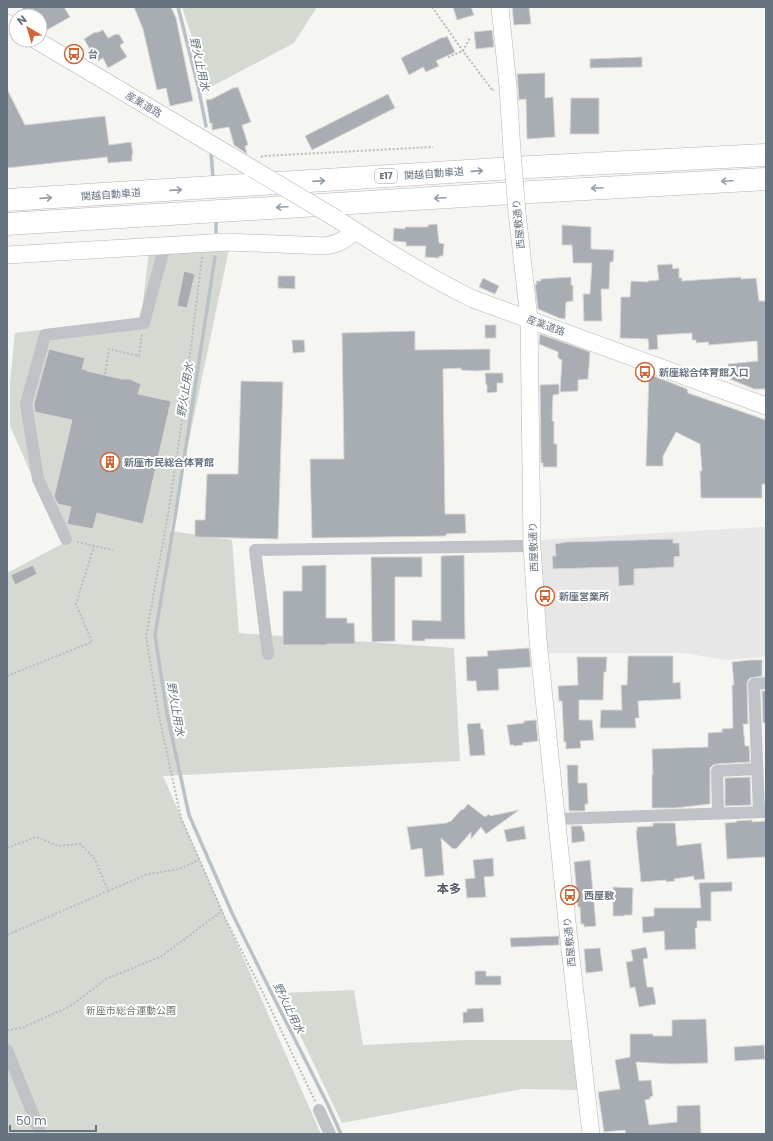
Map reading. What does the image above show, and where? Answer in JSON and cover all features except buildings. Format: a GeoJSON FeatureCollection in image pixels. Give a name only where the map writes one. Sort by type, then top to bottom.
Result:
{"type":"FeatureCollection","features":[{"type":"Feature","properties":{"kind":"highway","name":"関越自動車道"},"geometry":{"type":"LineString","coordinates":[[7,200],[530,167],[766,155]]}},
{"type":"Feature","properties":{"kind":"highway"},"geometry":{"type":"LineString","coordinates":[[7,224],[766,179]]}},
{"type":"Feature","properties":{"kind":"street","name":"西屋敷通り"},"geometry":{"type":"LineString","coordinates":[[500,7],[508,87],[516,212],[530,319],[532,546],[539,648],[556,819],[591,1134]]}},
{"type":"Feature","properties":{"kind":"street","name":"産業道路"},"geometry":{"type":"LineString","coordinates":[[48,47],[249,166],[440,283],[473,299],[766,406]]}},
{"type":"Feature","properties":{"kind":"street"},"geometry":{"type":"LineString","coordinates":[[7,255],[227,242],[329,245],[341,242],[355,231]]}},
{"type":"Feature","properties":{"kind":"street"},"geometry":{"type":"LineString","coordinates":[[66,539],[38,479],[26,404],[45,335],[144,323],[165,245]]}},
{"type":"Feature","properties":{"kind":"street"},"geometry":{"type":"LineString","coordinates":[[268,654],[255,550],[532,546]]}},
{"type":"Feature","properties":{"kind":"street"},"geometry":{"type":"LineString","coordinates":[[556,819],[762,812],[757,769],[754,684],[766,683]]}},
{"type":"Feature","properties":{"kind":"street"},"geometry":{"type":"LineString","coordinates":[[718,813],[717,771],[757,769]]}},
{"type":"Feature","properties":{"kind":"street"},"geometry":{"type":"LineString","coordinates":[[7,1050],[41,1134]]}},
{"type":"Feature","properties":{"kind":"street"},"geometry":{"type":"LineString","coordinates":[[319,1110],[330,1134]]}},
{"type":"Feature","properties":{"kind":"path"},"geometry":{"type":"LineString","coordinates":[[432,7],[493,91]]}},
{"type":"Feature","properties":{"kind":"path"},"geometry":{"type":"LineString","coordinates":[[448,57],[463,51],[470,38]]}},
{"type":"Feature","properties":{"kind":"path"},"geometry":{"type":"LineString","coordinates":[[249,166],[263,156],[433,147]]}},
{"type":"Feature","properties":{"kind":"path"},"geometry":{"type":"LineString","coordinates":[[203,244],[181,427],[146,636],[159,716],[181,818],[222,911],[266,997],[319,1110]]}},
{"type":"Feature","properties":{"kind":"path"},"geometry":{"type":"LineString","coordinates":[[105,374],[109,349],[139,356],[144,323]]}},
{"type":"Feature","properties":{"kind":"path"},"geometry":{"type":"LineString","coordinates":[[66,539],[113,550]]}},
{"type":"Feature","properties":{"kind":"path"},"geometry":{"type":"LineString","coordinates":[[7,676],[92,642],[76,604],[94,546]]}},
{"type":"Feature","properties":{"kind":"path"},"geometry":{"type":"LineString","coordinates":[[7,848],[36,837],[59,846],[80,844],[95,859],[108,891]]}},
{"type":"Feature","properties":{"kind":"path"},"geometry":{"type":"LineString","coordinates":[[7,935],[148,874],[179,869],[200,860]]}},
{"type":"Feature","properties":{"kind":"path"},"geometry":{"type":"LineString","coordinates":[[7,1030],[21,1028],[69,1007],[106,979],[162,956],[222,911]]}},
{"type":"Feature","properties":{"kind":"shaded area"},"geometry":{"type":"Polygon","coordinates":[[[766,527],[766,656],[726,660],[684,653],[546,653],[539,540],[766,527]]]}},
{"type":"Feature","properties":{"kind":"green space"},"geometry":{"type":"Polygon","coordinates":[[[182,7],[317,7],[294,43],[209,88],[182,7]]]}},
{"type":"Feature","properties":{"kind":"green space","name":"新座市総合運動公園"},"geometry":{"type":"Polygon","coordinates":[[[229,249],[170,531],[232,540],[239,633],[454,648],[460,761],[163,776],[321,1134],[7,1134],[7,573],[62,544],[10,426],[10,383],[15,333],[141,318],[149,252],[229,249]]]}},
{"type":"Feature","properties":{"kind":"green space"},"geometry":{"type":"Polygon","coordinates":[[[354,990],[363,1045],[468,1040],[573,1040],[578,1090],[522,1089],[342,1123],[280,993],[354,990]]]}},
{"type":"Feature","properties":{"kind":"waterway","name":"野火止用水"},"geometry":{"type":"LineString","coordinates":[[178,7],[198,86],[206,126]]}},
{"type":"Feature","properties":{"kind":"waterway","name":"野火止用水"},"geometry":{"type":"LineString","coordinates":[[211,152],[213,179]]}},
{"type":"Feature","properties":{"kind":"waterway","name":"野火止用水"},"geometry":{"type":"LineString","coordinates":[[216,217],[216,232]]}},
{"type":"Feature","properties":{"kind":"waterway","name":"野火止用水"},"geometry":{"type":"LineString","coordinates":[[215,257],[176,511],[155,635],[167,714],[189,815],[232,913],[341,1134]]}},
{"type":"Feature","properties":{"kind":"place","name":"台"},"geometry":{"type":"Point","coordinates":[74,54]}},
{"type":"Feature","properties":{"kind":"place","name":"新座総合体育館入口"},"geometry":{"type":"Point","coordinates":[645,372]}},
{"type":"Feature","properties":{"kind":"place","name":"新座市民総合体育館"},"geometry":{"type":"Point","coordinates":[110,462]}},
{"type":"Feature","properties":{"kind":"place","name":"新座営業所"},"geometry":{"type":"Point","coordinates":[545,596]}},
{"type":"Feature","properties":{"kind":"place","name":"西屋敷"},"geometry":{"type":"Point","coordinates":[570,895]}},
{"type":"Feature","properties":{"kind":"district","name":"本多"},"geometry":{"type":"Point","coordinates":[449,889]}}]}
